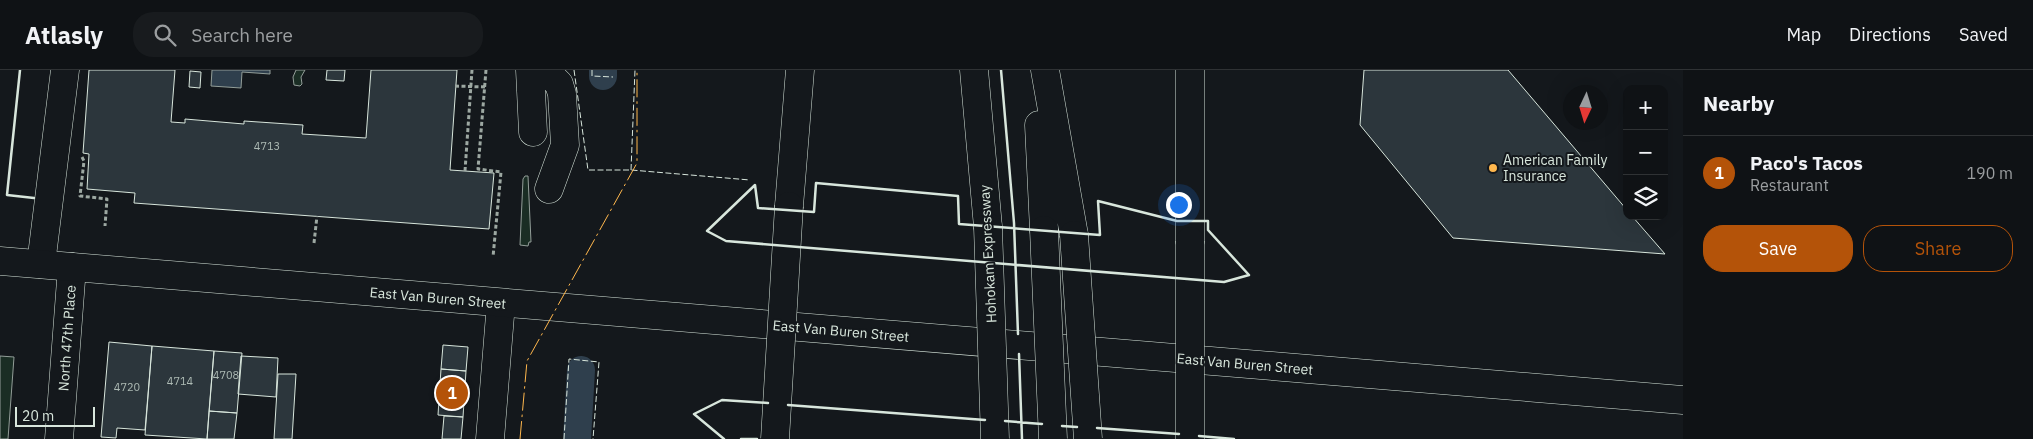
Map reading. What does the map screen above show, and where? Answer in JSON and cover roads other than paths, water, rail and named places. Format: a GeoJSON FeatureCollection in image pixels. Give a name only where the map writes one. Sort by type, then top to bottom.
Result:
{"type":"FeatureCollection","features":[{"type":"Feature","properties":{"kind":"main road"},"geometry":{"type":"LineString","coordinates":[[41,264],[65,70]]}},
{"type":"Feature","properties":{"kind":"main road"},"geometry":{"type":"LineString","coordinates":[[530,70],[533,132]]}},
{"type":"Feature","properties":{"kind":"main road"},"geometry":{"type":"LineString","coordinates":[[539,70],[551,76],[559,84],[562,94],[565,145],[549,189]]}},
{"type":"Feature","properties":{"kind":"main road"},"geometry":{"type":"LineString","coordinates":[[788,70],[788,206]]}},
{"type":"Feature","properties":{"kind":"main road"},"geometry":{"type":"LineString","coordinates":[[775,439],[788,206],[800,70]]}},
{"type":"Feature","properties":{"kind":"main road","name":"Hohokam Expressway"},"geometry":{"type":"LineString","coordinates":[[974,70],[988,226],[996,439]]}},
{"type":"Feature","properties":{"kind":"main road"},"geometry":{"type":"LineString","coordinates":[[1036,70],[1053,439]]}},
{"type":"Feature","properties":{"kind":"main road"},"geometry":{"type":"LineString","coordinates":[[1045,70],[1074,235],[1088,439]]}},
{"type":"Feature","properties":{"kind":"main road"},"geometry":{"type":"LineString","coordinates":[[1190,70],[1190,439]]}},
{"type":"Feature","properties":{"kind":"main road","name":"East Van Buren Street"},"geometry":{"type":"LineString","coordinates":[[0,261],[1683,400]]}},
{"type":"Feature","properties":{"kind":"main road","name":"North 47th Place"},"geometry":{"type":"LineString","coordinates":[[59,439],[72,267]]}},
{"type":"Feature","properties":{"kind":"main road"},"geometry":{"type":"LineString","coordinates":[[490,439],[501,303]]}},
{"type":"Feature","properties":{"kind":"water"},"geometry":{"type":"Polygon","coordinates":[[[212,70],[270,70],[270,74],[242,72],[241,88],[211,86],[212,70]]]}},
{"type":"Feature","properties":{"kind":"waterway"},"geometry":{"type":"LineString","coordinates":[[603,70],[603,76]]}},
{"type":"Feature","properties":{"kind":"waterway"},"geometry":{"type":"LineString","coordinates":[[577,439],[581,370]]}},
{"type":"Feature","properties":{"kind":"place","name":"American Family Insurance"},"geometry":{"type":"Point","coordinates":[1493,168]}},
{"type":"Feature","properties":{"kind":"place","name":"Paco's Tacos"},"geometry":{"type":"Point","coordinates":[452,393]}}]}
